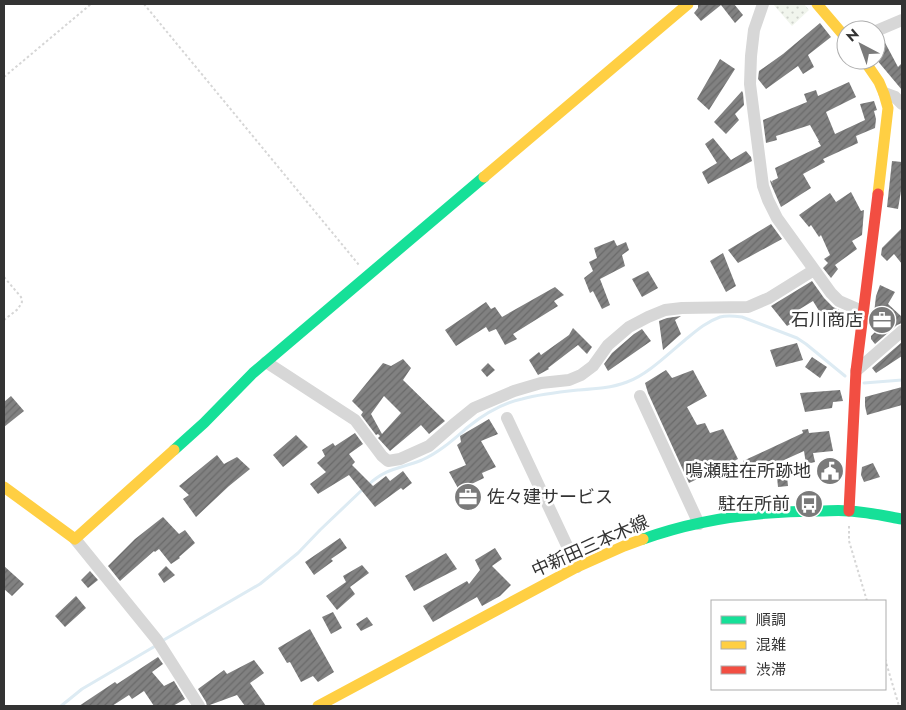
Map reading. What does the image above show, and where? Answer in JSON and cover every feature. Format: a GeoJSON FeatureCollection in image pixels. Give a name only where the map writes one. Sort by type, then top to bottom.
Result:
{"type":"FeatureCollection","features":[{"type":"Feature","properties":{"kind":"street"},"geometry":{"type":"LineString","coordinates":[[75,539],[204,422],[253,373],[688,4]]}},
{"type":"Feature","properties":{"kind":"street"},"geometry":{"type":"LineString","coordinates":[[763,4],[754,30],[750,84],[764,186],[768,200],[777,218],[831,293],[839,301],[862,311]]}},
{"type":"Feature","properties":{"kind":"street"},"geometry":{"type":"LineString","coordinates":[[817,4],[836,26]]}},
{"type":"Feature","properties":{"kind":"street"},"geometry":{"type":"LineString","coordinates":[[886,26],[902,20]]}},
{"type":"Feature","properties":{"kind":"street"},"geometry":{"type":"LineString","coordinates":[[849,511],[856,371],[888,108],[884,93],[871,70]]}},
{"type":"Feature","properties":{"kind":"street"},"geometry":{"type":"LineString","coordinates":[[884,93],[895,96],[902,104]]}},
{"type":"Feature","properties":{"kind":"street"},"geometry":{"type":"LineString","coordinates":[[266,362],[355,420],[382,456],[388,460],[400,459],[429,446],[474,408],[514,391],[540,383],[569,380],[581,375],[593,366],[608,345],[629,327],[648,317],[665,310],[682,308],[748,307],[769,298],[814,270]]}},
{"type":"Feature","properties":{"kind":"street"},"geometry":{"type":"LineString","coordinates":[[856,371],[902,331]]}},
{"type":"Feature","properties":{"kind":"street"},"geometry":{"type":"LineString","coordinates":[[640,396],[699,524]]}},
{"type":"Feature","properties":{"kind":"street"},"geometry":{"type":"LineString","coordinates":[[507,418],[577,567]]}},
{"type":"Feature","properties":{"kind":"street"},"geometry":{"type":"LineString","coordinates":[[4,487],[75,539],[159,643],[198,706]]}},
{"type":"Feature","properties":{"kind":"street","name":"中新田三本木線"},"geometry":{"type":"LineString","coordinates":[[318,706],[577,567],[624,546],[655,535],[742,515],[794,511],[849,511],[902,519]]}},
{"type":"Feature","properties":{"kind":"path"},"geometry":{"type":"LineString","coordinates":[[4,77],[91,4]]}},
{"type":"Feature","properties":{"kind":"path"},"geometry":{"type":"LineString","coordinates":[[144,4],[368,276]]}},
{"type":"Feature","properties":{"kind":"path"},"geometry":{"type":"LineString","coordinates":[[4,277],[21,297],[22,302],[18,309],[4,320]]}},
{"type":"Feature","properties":{"kind":"path"},"geometry":{"type":"LineString","coordinates":[[849,511],[849,541],[867,600]]}},
{"type":"Feature","properties":{"kind":"path"},"geometry":{"type":"LineString","coordinates":[[886,662],[899,706]]}},
{"type":"Feature","properties":{"kind":"shaded area"},"geometry":{"type":"Polygon","coordinates":[[[773,4],[804,4],[809,10],[792,26],[773,4]]]}},
{"type":"Feature","properties":{"kind":"building"},"geometry":{"type":"Polygon","coordinates":[[[698,4],[734,4],[743,15],[735,23],[721,5],[701,21],[694,13],[698,8],[698,4]]]}},
{"type":"Feature","properties":{"kind":"building"},"geometry":{"type":"Polygon","coordinates":[[[820,23],[831,37],[808,55],[814,67],[803,74],[798,66],[766,89],[758,79],[759,71],[820,23]]]}},
{"type":"Feature","properties":{"kind":"building"},"geometry":{"type":"Polygon","coordinates":[[[886,44],[898,67],[902,63],[902,90],[885,70],[886,44]]]}},
{"type":"Feature","properties":{"kind":"building"},"geometry":{"type":"Polygon","coordinates":[[[720,59],[735,69],[709,110],[697,99],[720,59]]]}},
{"type":"Feature","properties":{"kind":"building"},"geometry":{"type":"Polygon","coordinates":[[[849,82],[856,97],[826,112],[835,134],[865,120],[860,104],[874,101],[877,110],[874,111],[876,119],[875,128],[856,136],[858,143],[823,159],[825,162],[803,174],[811,188],[781,207],[770,180],[773,183],[772,181],[778,178],[775,168],[821,146],[810,125],[776,136],[777,140],[766,143],[763,120],[807,102],[804,94],[816,90],[818,96],[849,82]]]}},
{"type":"Feature","properties":{"kind":"building"},"geometry":{"type":"Polygon","coordinates":[[[742,91],[744,105],[735,114],[739,120],[726,134],[714,122],[742,91]]]}},
{"type":"Feature","properties":{"kind":"building"},"geometry":{"type":"Polygon","coordinates":[[[713,138],[731,160],[746,151],[752,161],[708,184],[702,172],[717,163],[705,144],[713,138]]]}},
{"type":"Feature","properties":{"kind":"building"},"geometry":{"type":"Polygon","coordinates":[[[892,161],[902,162],[902,185],[898,209],[887,207],[892,161]]]}},
{"type":"Feature","properties":{"kind":"building"},"geometry":{"type":"Polygon","coordinates":[[[851,192],[861,211],[864,210],[862,235],[852,241],[857,249],[835,265],[838,269],[831,278],[823,268],[828,263],[824,259],[830,255],[821,235],[819,237],[811,225],[809,227],[799,215],[830,193],[836,202],[851,192]]]}},
{"type":"Feature","properties":{"kind":"building"},"geometry":{"type":"Polygon","coordinates":[[[771,224],[782,239],[738,263],[728,250],[771,224]]]}},
{"type":"Feature","properties":{"kind":"building"},"geometry":{"type":"Polygon","coordinates":[[[902,228],[902,264],[894,254],[887,261],[881,255],[882,248],[902,228]]]}},
{"type":"Feature","properties":{"kind":"building"},"geometry":{"type":"Polygon","coordinates":[[[614,240],[617,246],[626,242],[629,250],[622,255],[625,266],[600,279],[610,305],[602,309],[593,291],[590,293],[584,278],[593,271],[589,262],[597,258],[594,248],[614,240]]]}},
{"type":"Feature","properties":{"kind":"building"},"geometry":{"type":"Polygon","coordinates":[[[723,253],[736,286],[726,292],[710,261],[723,253]]]}},
{"type":"Feature","properties":{"kind":"building"},"geometry":{"type":"Polygon","coordinates":[[[648,271],[658,288],[642,297],[632,279],[648,271]]]}},
{"type":"Feature","properties":{"kind":"building"},"geometry":{"type":"Polygon","coordinates":[[[812,281],[833,307],[852,316],[852,319],[845,319],[829,327],[813,301],[795,312],[797,320],[787,326],[771,306],[812,281]]]}},
{"type":"Feature","properties":{"kind":"building"},"geometry":{"type":"Polygon","coordinates":[[[880,285],[895,292],[888,304],[902,317],[902,323],[875,344],[871,336],[878,329],[873,322],[876,296],[880,285]]]}},
{"type":"Feature","properties":{"kind":"building"},"geometry":{"type":"Polygon","coordinates":[[[555,287],[564,295],[554,301],[558,306],[513,334],[517,339],[505,345],[496,329],[489,332],[486,327],[456,346],[445,330],[486,302],[491,309],[495,307],[502,317],[555,287]]]}},
{"type":"Feature","properties":{"kind":"building"},"geometry":{"type":"Polygon","coordinates":[[[681,316],[675,320],[681,334],[663,350],[659,321],[681,316]]]}},
{"type":"Feature","properties":{"kind":"building"},"geometry":{"type":"Polygon","coordinates":[[[573,328],[592,347],[587,354],[578,345],[549,369],[538,375],[529,360],[539,352],[541,355],[569,335],[573,328]]]}},
{"type":"Feature","properties":{"kind":"building"},"geometry":{"type":"Polygon","coordinates":[[[642,329],[651,341],[608,371],[604,364],[612,353],[642,329]]]}},
{"type":"Feature","properties":{"kind":"building"},"geometry":{"type":"Polygon","coordinates":[[[902,342],[902,356],[876,373],[872,368],[902,342]]]}},
{"type":"Feature","properties":{"kind":"building"},"geometry":{"type":"Polygon","coordinates":[[[797,343],[803,360],[776,367],[770,350],[797,343]]]}},
{"type":"Feature","properties":{"kind":"building"},"geometry":{"type":"Polygon","coordinates":[[[812,357],[827,367],[820,378],[805,367],[812,357]]]}},
{"type":"Feature","properties":{"kind":"building"},"geometry":{"type":"Polygon","coordinates":[[[403,359],[411,368],[403,380],[445,421],[429,434],[421,425],[390,451],[378,438],[380,436],[376,435],[361,415],[363,412],[352,401],[383,363],[391,366],[403,359]],[[384,396],[371,414],[382,434],[401,413],[384,396]]]}},
{"type":"Feature","properties":{"kind":"building"},"geometry":{"type":"Polygon","coordinates":[[[488,363],[495,370],[487,377],[481,370],[488,363]]]}},
{"type":"Feature","properties":{"kind":"building"},"geometry":{"type":"Polygon","coordinates":[[[666,370],[672,378],[693,370],[707,396],[687,407],[697,425],[705,423],[710,433],[723,429],[738,459],[689,483],[645,383],[666,370]]]}},
{"type":"Feature","properties":{"kind":"building"},"geometry":{"type":"Polygon","coordinates":[[[902,387],[902,405],[867,415],[865,397],[902,387]]]}},
{"type":"Feature","properties":{"kind":"building"},"geometry":{"type":"Polygon","coordinates":[[[840,390],[843,401],[833,402],[832,408],[805,412],[800,393],[840,390]]]}},
{"type":"Feature","properties":{"kind":"building"},"geometry":{"type":"Polygon","coordinates":[[[11,396],[24,411],[4,427],[4,402],[11,396]]]}},
{"type":"Feature","properties":{"kind":"building"},"geometry":{"type":"Polygon","coordinates":[[[489,419],[498,434],[481,441],[496,467],[482,473],[484,478],[459,490],[449,472],[466,465],[457,445],[461,442],[460,436],[489,419]]]}},
{"type":"Feature","properties":{"kind":"building"},"geometry":{"type":"Polygon","coordinates":[[[808,429],[809,433],[829,431],[833,451],[813,453],[815,462],[806,464],[804,451],[749,476],[743,461],[803,433],[802,430],[808,429]]]}},
{"type":"Feature","properties":{"kind":"building"},"geometry":{"type":"Polygon","coordinates":[[[355,433],[363,444],[349,454],[355,462],[352,465],[373,486],[386,476],[390,481],[403,471],[412,483],[403,490],[401,488],[375,507],[349,475],[318,494],[310,484],[326,472],[317,463],[325,456],[322,450],[333,443],[335,446],[355,433]]]}},
{"type":"Feature","properties":{"kind":"building"},"geometry":{"type":"Polygon","coordinates":[[[296,435],[308,447],[283,467],[273,455],[296,435]]]}},
{"type":"Feature","properties":{"kind":"building"},"geometry":{"type":"Polygon","coordinates":[[[217,455],[224,464],[237,457],[250,469],[196,517],[183,499],[189,495],[179,486],[217,455]]]}},
{"type":"Feature","properties":{"kind":"building"},"geometry":{"type":"Polygon","coordinates":[[[873,463],[880,477],[864,482],[861,475],[862,467],[873,463]]]}},
{"type":"Feature","properties":{"kind":"building"},"geometry":{"type":"Polygon","coordinates":[[[787,476],[788,486],[778,487],[777,477],[787,476]]]}},
{"type":"Feature","properties":{"kind":"building"},"geometry":{"type":"Polygon","coordinates":[[[163,517],[179,534],[185,530],[195,543],[171,564],[159,549],[154,551],[120,581],[108,566],[135,539],[163,517]]]}},
{"type":"Feature","properties":{"kind":"building"},"geometry":{"type":"Polygon","coordinates":[[[340,538],[347,548],[331,559],[333,561],[314,575],[305,562],[340,538]]]}},
{"type":"Feature","properties":{"kind":"building"},"geometry":{"type":"Polygon","coordinates":[[[495,548],[502,559],[492,566],[511,585],[500,596],[482,606],[477,597],[433,622],[423,606],[467,581],[469,584],[480,570],[475,560],[495,548]]]}},
{"type":"Feature","properties":{"kind":"building"},"geometry":{"type":"Polygon","coordinates":[[[446,553],[457,569],[414,591],[405,576],[446,553]]]}},
{"type":"Feature","properties":{"kind":"building"},"geometry":{"type":"Polygon","coordinates":[[[362,565],[369,573],[350,587],[355,594],[337,610],[326,596],[346,582],[343,576],[362,565]]]}},
{"type":"Feature","properties":{"kind":"building"},"geometry":{"type":"Polygon","coordinates":[[[4,566],[24,584],[12,596],[4,589],[4,566]]]}},
{"type":"Feature","properties":{"kind":"building"},"geometry":{"type":"Polygon","coordinates":[[[166,566],[175,575],[164,583],[158,574],[166,566]]]}},
{"type":"Feature","properties":{"kind":"building"},"geometry":{"type":"Polygon","coordinates":[[[90,571],[98,580],[88,588],[81,580],[90,571]]]}},
{"type":"Feature","properties":{"kind":"building"},"geometry":{"type":"Polygon","coordinates":[[[76,596],[86,608],[65,627],[55,616],[76,596]]]}},
{"type":"Feature","properties":{"kind":"building"},"geometry":{"type":"Polygon","coordinates":[[[333,612],[342,628],[331,634],[322,617],[333,612]]]}},
{"type":"Feature","properties":{"kind":"building"},"geometry":{"type":"Polygon","coordinates":[[[367,617],[373,625],[361,631],[356,624],[367,617]]]}},
{"type":"Feature","properties":{"kind":"building"},"geometry":{"type":"Polygon","coordinates":[[[310,629],[334,672],[318,682],[313,676],[301,682],[290,662],[287,663],[278,648],[310,629]]]}},
{"type":"Feature","properties":{"kind":"building"},"geometry":{"type":"Polygon","coordinates":[[[158,657],[163,664],[152,672],[164,686],[174,681],[185,699],[173,706],[154,706],[144,691],[132,699],[129,695],[112,706],[79,706],[115,682],[117,684],[158,657]]]}},
{"type":"Feature","properties":{"kind":"building"},"geometry":{"type":"Polygon","coordinates":[[[254,660],[264,673],[250,683],[266,706],[245,706],[237,695],[207,706],[198,689],[224,670],[227,674],[254,660]]]}},
{"type":"Feature","properties":{"kind":"waterway"},"geometry":{"type":"LineString","coordinates":[[368,485],[381,475],[422,460],[435,453],[480,418],[508,403],[543,394],[609,387],[635,379],[657,364],[701,327],[723,316],[742,317],[797,338],[845,376]]}},
{"type":"Feature","properties":{"kind":"waterway"},"geometry":{"type":"LineString","coordinates":[[864,383],[902,380]]}},
{"type":"Feature","properties":{"kind":"waterway"},"geometry":{"type":"LineString","coordinates":[[162,641],[260,584],[298,553],[363,489]]}},
{"type":"Feature","properties":{"kind":"waterway"},"geometry":{"type":"LineString","coordinates":[[61,706],[82,689],[157,645]]}},
{"type":"Feature","properties":{"kind":"traffic: fast"},"geometry":{"type":"LineString","coordinates":[[174,450],[204,423],[253,373],[484,177]]}},
{"type":"Feature","properties":{"kind":"traffic: fast"},"geometry":{"type":"LineString","coordinates":[[643,539],[707,521],[797,511],[845,511],[902,519]]}},
{"type":"Feature","properties":{"kind":"traffic: slow"},"geometry":{"type":"LineString","coordinates":[[484,177],[688,4]]}},
{"type":"Feature","properties":{"kind":"traffic: slow"},"geometry":{"type":"LineString","coordinates":[[817,4],[836,26]]}},
{"type":"Feature","properties":{"kind":"traffic: slow"},"geometry":{"type":"LineString","coordinates":[[871,70],[879,82],[888,108],[878,194]]}},
{"type":"Feature","properties":{"kind":"traffic: slow"},"geometry":{"type":"LineString","coordinates":[[4,487],[75,539],[174,450]]}},
{"type":"Feature","properties":{"kind":"traffic: slow"},"geometry":{"type":"LineString","coordinates":[[318,706],[577,567],[643,539]]}},
{"type":"Feature","properties":{"kind":"traffic: jam"},"geometry":{"type":"LineString","coordinates":[[849,511],[856,371],[878,194]]}},
{"type":"Feature","properties":{"kind":"place","name":"石川商店"},"geometry":{"type":"Point","coordinates":[882,320]}},
{"type":"Feature","properties":{"kind":"place","name":"鳴瀬駐在所跡地"},"geometry":{"type":"Point","coordinates":[830,471]}},
{"type":"Feature","properties":{"kind":"place","name":"佐々建サービス"},"geometry":{"type":"Point","coordinates":[468,497]}},
{"type":"Feature","properties":{"kind":"place","name":"駐在所前"},"geometry":{"type":"Point","coordinates":[809,504]}}]}
